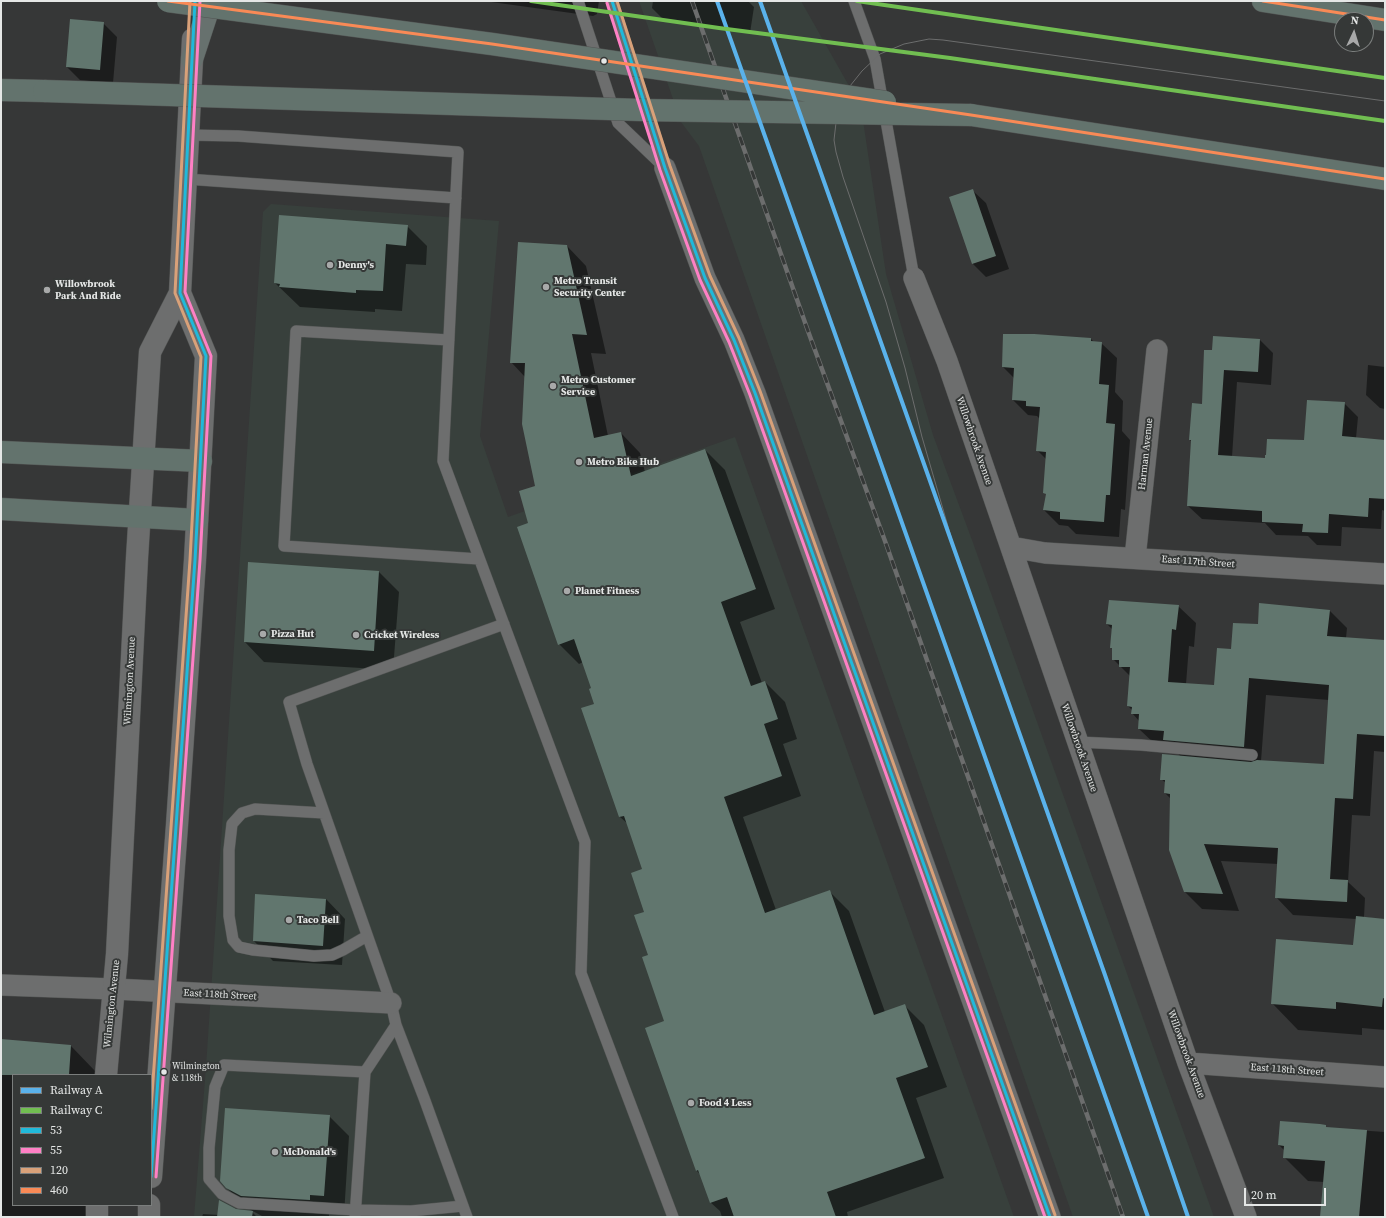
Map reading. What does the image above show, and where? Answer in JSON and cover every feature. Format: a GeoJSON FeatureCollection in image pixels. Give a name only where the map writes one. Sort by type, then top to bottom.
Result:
{"type":"FeatureCollection","features":[{"type":"Feature","properties":{"kind":"highway"},"geometry":{"type":"LineString","coordinates":[[168,1],[499,46],[971,115],[1385,179]]}},
{"type":"Feature","properties":{"kind":"highway"},"geometry":{"type":"LineString","coordinates":[[1263,1],[1385,20]]}},
{"type":"Feature","properties":{"kind":"highway"},"geometry":{"type":"LineString","coordinates":[[1,90],[632,110],[971,115]]}},
{"type":"Feature","properties":{"kind":"highway"},"geometry":{"type":"LineString","coordinates":[[1,452],[200,461]]}},
{"type":"Feature","properties":{"kind":"highway"},"geometry":{"type":"LineString","coordinates":[[1,509],[197,520]]}},
{"type":"Feature","properties":{"kind":"main road","name":"Wilmington Avenue"},"geometry":{"type":"LineString","coordinates":[[106,1074],[114,989],[150,352],[180,293],[195,1]]}},
{"type":"Feature","properties":{"kind":"main road"},"geometry":{"type":"LineString","coordinates":[[192,59],[210,1]]}},
{"type":"Feature","properties":{"kind":"main road","name":"Wilmington Avenue"},"geometry":{"type":"LineString","coordinates":[[152,1164],[177,825],[206,356],[180,293]]}},
{"type":"Feature","properties":{"kind":"main road"},"geometry":{"type":"LineString","coordinates":[[97,1217],[98,1206]]}},
{"type":"Feature","properties":{"kind":"main road"},"geometry":{"type":"LineString","coordinates":[[148,1217],[149,1206]]}},
{"type":"Feature","properties":{"kind":"street"},"geometry":{"type":"LineString","coordinates":[[665,168],[705,278],[734,340],[755,393],[1050,1217]]}},
{"type":"Feature","properties":{"kind":"street","name":"Willowbrook Avenue"},"geometry":{"type":"LineString","coordinates":[[914,278],[947,361],[1188,1063],[1246,1217]]}},
{"type":"Feature","properties":{"kind":"street","name":"Harman Avenue"},"geometry":{"type":"LineString","coordinates":[[1135,558],[1157,350]]}},
{"type":"Feature","properties":{"kind":"street","name":"East 117th Street"},"geometry":{"type":"LineString","coordinates":[[1011,547],[1045,553],[1385,574]]}},
{"type":"Feature","properties":{"kind":"street","name":"East 118th Street"},"geometry":{"type":"LineString","coordinates":[[1,985],[114,989],[391,1003]]}},
{"type":"Feature","properties":{"kind":"street","name":"East 118th Street"},"geometry":{"type":"LineString","coordinates":[[1188,1063],[1385,1077]]}},
{"type":"Feature","properties":{"kind":"lane"},"geometry":{"type":"LineString","coordinates":[[578,1],[618,123],[665,168]]}},
{"type":"Feature","properties":{"kind":"lane"},"geometry":{"type":"LineString","coordinates":[[612,1],[665,168]]}},
{"type":"Feature","properties":{"kind":"lane"},"geometry":{"type":"LineString","coordinates":[[854,1],[875,59],[914,278]]}},
{"type":"Feature","properties":{"kind":"lane"},"geometry":{"type":"LineString","coordinates":[[188,135],[238,136],[458,152],[443,461],[585,842],[581,973],[674,1217]]}},
{"type":"Feature","properties":{"kind":"lane"},"geometry":{"type":"LineString","coordinates":[[186,178],[456,198]]}},
{"type":"Feature","properties":{"kind":"lane"},"geometry":{"type":"LineString","coordinates":[[449,340],[296,331],[284,546],[480,559]]}},
{"type":"Feature","properties":{"kind":"lane"},"geometry":{"type":"LineString","coordinates":[[366,1072],[224,1065],[215,1087],[209,1148],[209,1180],[222,1194],[239,1203],[355,1214],[412,1211],[465,1212],[396,1025],[391,1003],[307,764],[289,702],[504,624]]}},
{"type":"Feature","properties":{"kind":"lane"},"geometry":{"type":"LineString","coordinates":[[1078,742],[1142,745],[1252,755]]}},
{"type":"Feature","properties":{"kind":"lane"},"geometry":{"type":"LineString","coordinates":[[324,813],[255,809],[242,813],[232,824],[229,850],[229,916],[233,940],[239,947],[253,950],[314,956],[332,955],[368,936]]}},
{"type":"Feature","properties":{"kind":"lane"},"geometry":{"type":"LineString","coordinates":[[355,1214],[366,1072],[396,1025]]}},
{"type":"Feature","properties":{"kind":"shaded area"},"geometry":{"type":"Polygon","coordinates":[[[639,1],[801,1],[861,107],[886,274],[933,435],[1214,1217],[1073,1217],[699,146],[681,122],[639,1]]]}},
{"type":"Feature","properties":{"kind":"shaded area"},"geometry":{"type":"Polygon","coordinates":[[[271,204],[499,221],[480,436],[508,517],[735,437],[1014,1217],[194,1217],[206,1067],[263,212],[271,204]]]}},
{"type":"Feature","properties":{"kind":"building"},"geometry":{"type":"Polygon","coordinates":[[[70,19],[104,22],[100,70],[66,67],[70,19]]]}},
{"type":"Feature","properties":{"kind":"building"},"geometry":{"type":"Polygon","coordinates":[[[973,189],[996,256],[972,264],[949,197],[973,189]]]}},
{"type":"Feature","properties":{"kind":"building","name":"Denny's"},"geometry":{"type":"Polygon","coordinates":[[[279,215],[408,225],[406,246],[386,244],[383,291],[356,290],[356,293],[279,287],[280,284],[274,283],[279,215]]]}},
{"type":"Feature","properties":{"kind":"building"},"geometry":{"type":"Polygon","coordinates":[[[518,242],[567,245],[587,335],[572,334],[594,438],[621,432],[631,476],[705,449],[756,589],[721,602],[751,686],[765,681],[778,719],[764,724],[782,776],[724,797],[765,913],[830,890],[874,1015],[905,1004],[928,1067],[896,1078],[925,1158],[827,1192],[836,1217],[734,1217],[727,1197],[710,1203],[698,1170],[696,1171],[645,1028],[664,1021],[642,957],[648,955],[634,915],[644,912],[631,873],[642,869],[624,816],[619,817],[581,708],[594,704],[589,689],[591,688],[574,639],[558,645],[517,527],[528,523],[519,491],[535,486],[522,424],[525,363],[510,363],[518,242]]]}},
{"type":"Feature","properties":{"kind":"building"},"geometry":{"type":"Polygon","coordinates":[[[1003,334],[1034,334],[1091,338],[1091,341],[1102,342],[1099,384],[1109,385],[1106,423],[1115,424],[1110,495],[1106,495],[1104,522],[1060,519],[1060,512],[1043,510],[1046,494],[1043,493],[1046,452],[1036,451],[1040,407],[1026,406],[1026,401],[1012,400],[1014,368],[1002,367],[1003,334]]]}},
{"type":"Feature","properties":{"kind":"building"},"geometry":{"type":"Polygon","coordinates":[[[1213,336],[1260,339],[1258,372],[1224,370],[1218,455],[1265,458],[1267,439],[1304,440],[1307,400],[1345,402],[1342,436],[1385,440],[1385,499],[1369,498],[1368,517],[1329,514],[1328,533],[1302,532],[1303,524],[1262,522],[1262,511],[1187,506],[1191,440],[1189,440],[1192,403],[1202,404],[1204,350],[1212,350],[1213,336]]]}},
{"type":"Feature","properties":{"kind":"building"},"geometry":{"type":"Polygon","coordinates":[[[248,562],[379,571],[374,651],[244,642],[248,562]]]}},
{"type":"Feature","properties":{"kind":"building"},"geometry":{"type":"Polygon","coordinates":[[[1109,600],[1179,605],[1176,630],[1172,629],[1168,682],[1214,685],[1217,648],[1231,649],[1233,623],[1258,624],[1259,603],[1330,610],[1327,636],[1385,640],[1385,736],[1357,734],[1353,799],[1335,798],[1330,879],[1348,880],[1347,902],[1275,898],[1278,848],[1204,844],[1223,894],[1184,892],[1169,850],[1170,794],[1164,793],[1165,780],[1160,780],[1162,754],[1251,762],[1257,760],[1324,764],[1329,685],[1249,678],[1244,747],[1163,740],[1164,731],[1138,729],[1139,714],[1131,714],[1132,707],[1127,706],[1130,667],[1119,667],[1119,660],[1112,660],[1112,648],[1110,648],[1112,625],[1106,624],[1109,600]]]}},
{"type":"Feature","properties":{"kind":"building","name":"Taco Bell"},"geometry":{"type":"Polygon","coordinates":[[[255,894],[326,899],[323,946],[253,941],[255,894]]]}},
{"type":"Feature","properties":{"kind":"building"},"geometry":{"type":"Polygon","coordinates":[[[1356,916],[1385,919],[1385,999],[1383,998],[1382,1007],[1336,1002],[1336,1009],[1271,1004],[1276,939],[1353,945],[1356,916]]]}},
{"type":"Feature","properties":{"kind":"building"},"geometry":{"type":"Polygon","coordinates":[[[1,1039],[71,1045],[69,1074],[1,1075],[1,1039]]]}},
{"type":"Feature","properties":{"kind":"building","name":"McDonald's"},"geometry":{"type":"Polygon","coordinates":[[[225,1108],[330,1115],[324,1196],[310,1195],[310,1200],[241,1196],[226,1188],[220,1181],[225,1108]]]}},
{"type":"Feature","properties":{"kind":"building"},"geometry":{"type":"Polygon","coordinates":[[[1280,1121],[1320,1124],[1326,1125],[1326,1127],[1367,1130],[1359,1217],[1320,1217],[1325,1161],[1283,1158],[1284,1146],[1278,1145],[1280,1121]]]}},
{"type":"Feature","properties":{"kind":"building"},"geometry":{"type":"Polygon","coordinates":[[[219,1200],[236,1209],[253,1211],[252,1217],[217,1217],[219,1200]]]}},
{"type":"Feature","properties":{"kind":"tram line"},"geometry":{"type":"LineString","coordinates":[[954,547],[922,437],[905,368],[886,302],[843,177],[836,152],[834,140],[837,114],[846,91],[862,71],[880,54],[904,44],[929,39],[1385,101]]}},
{"type":"Feature","properties":{"kind":"railway"},"geometry":{"type":"LineString","coordinates":[[692,1],[808,331],[885,541],[1123,1217]]}},
{"type":"Feature","properties":{"kind":"rail line","name":"C"},"geometry":{"type":"LineString","coordinates":[[531,1],[719,28],[950,58],[1385,121]]}},
{"type":"Feature","properties":{"kind":"rail line","name":"A"},"geometry":{"type":"LineString","coordinates":[[717,1],[1148,1217]]}},
{"type":"Feature","properties":{"kind":"rail line","name":"A"},"geometry":{"type":"LineString","coordinates":[[760,1],[1105,975],[1188,1217]]}},
{"type":"Feature","properties":{"kind":"rail line","name":"C"},"geometry":{"type":"LineString","coordinates":[[857,1],[1385,78]]}},
{"type":"Feature","properties":{"kind":"transit line","name":"460"},"geometry":{"type":"LineString","coordinates":[[168,1],[492,44],[971,115],[1385,179]]}},
{"type":"Feature","properties":{"kind":"transit line","name":"120"},"geometry":{"type":"LineString","coordinates":[[152,1095],[190,560],[201,357],[175,293],[190,1]]}},
{"type":"Feature","properties":{"kind":"transit line","name":"53"},"geometry":{"type":"LineString","coordinates":[[152,1163],[195,560],[206,356],[180,293],[195,1]]}},
{"type":"Feature","properties":{"kind":"transit line","name":"55"},"geometry":{"type":"LineString","coordinates":[[156,1177],[200,560],[211,356],[185,292],[200,1]]}},
{"type":"Feature","properties":{"kind":"transit line","name":"53"},"geometry":{"type":"LineString","coordinates":[[612,1],[665,168],[705,278],[734,340],[755,393],[1050,1217]]}},
{"type":"Feature","properties":{"kind":"transit line","name":"120"},"geometry":{"type":"LineString","coordinates":[[617,1],[670,166],[710,276],[739,338],[760,391],[1055,1215]]}},
{"type":"Feature","properties":{"kind":"transit line","name":"460"},"geometry":{"type":"LineString","coordinates":[[1263,1],[1385,20]]}},
{"type":"Feature","properties":{"kind":"transit line","name":"55"},"geometry":{"type":"LineString","coordinates":[[607,3],[660,170],[700,280],[729,342],[750,395],[1045,1217]]}},
{"type":"Feature","properties":{"kind":"place","name":"Denny's"},"geometry":{"type":"Point","coordinates":[330,265]}},
{"type":"Feature","properties":{"kind":"place","name":"Metro Transit Security Center"},"geometry":{"type":"Point","coordinates":[546,287]}},
{"type":"Feature","properties":{"kind":"place","name":"Willowbrook Park And Ride"},"geometry":{"type":"Point","coordinates":[47,290]}},
{"type":"Feature","properties":{"kind":"place","name":"Metro Customer Service"},"geometry":{"type":"Point","coordinates":[553,386]}},
{"type":"Feature","properties":{"kind":"place","name":"Metro Bike Hub"},"geometry":{"type":"Point","coordinates":[579,462]}},
{"type":"Feature","properties":{"kind":"place","name":"Planet Fitness"},"geometry":{"type":"Point","coordinates":[567,591]}},
{"type":"Feature","properties":{"kind":"place","name":"Pizza Hut"},"geometry":{"type":"Point","coordinates":[263,634]}},
{"type":"Feature","properties":{"kind":"place","name":"Cricket Wireless"},"geometry":{"type":"Point","coordinates":[356,635]}},
{"type":"Feature","properties":{"kind":"place","name":"Taco Bell"},"geometry":{"type":"Point","coordinates":[289,920]}},
{"type":"Feature","properties":{"kind":"place","name":"Wilmington & 118th"},"geometry":{"type":"Point","coordinates":[164,1072]}},
{"type":"Feature","properties":{"kind":"place","name":"Food 4 Less"},"geometry":{"type":"Point","coordinates":[691,1103]}},
{"type":"Feature","properties":{"kind":"place","name":"McDonald's"},"geometry":{"type":"Point","coordinates":[275,1152]}}]}
